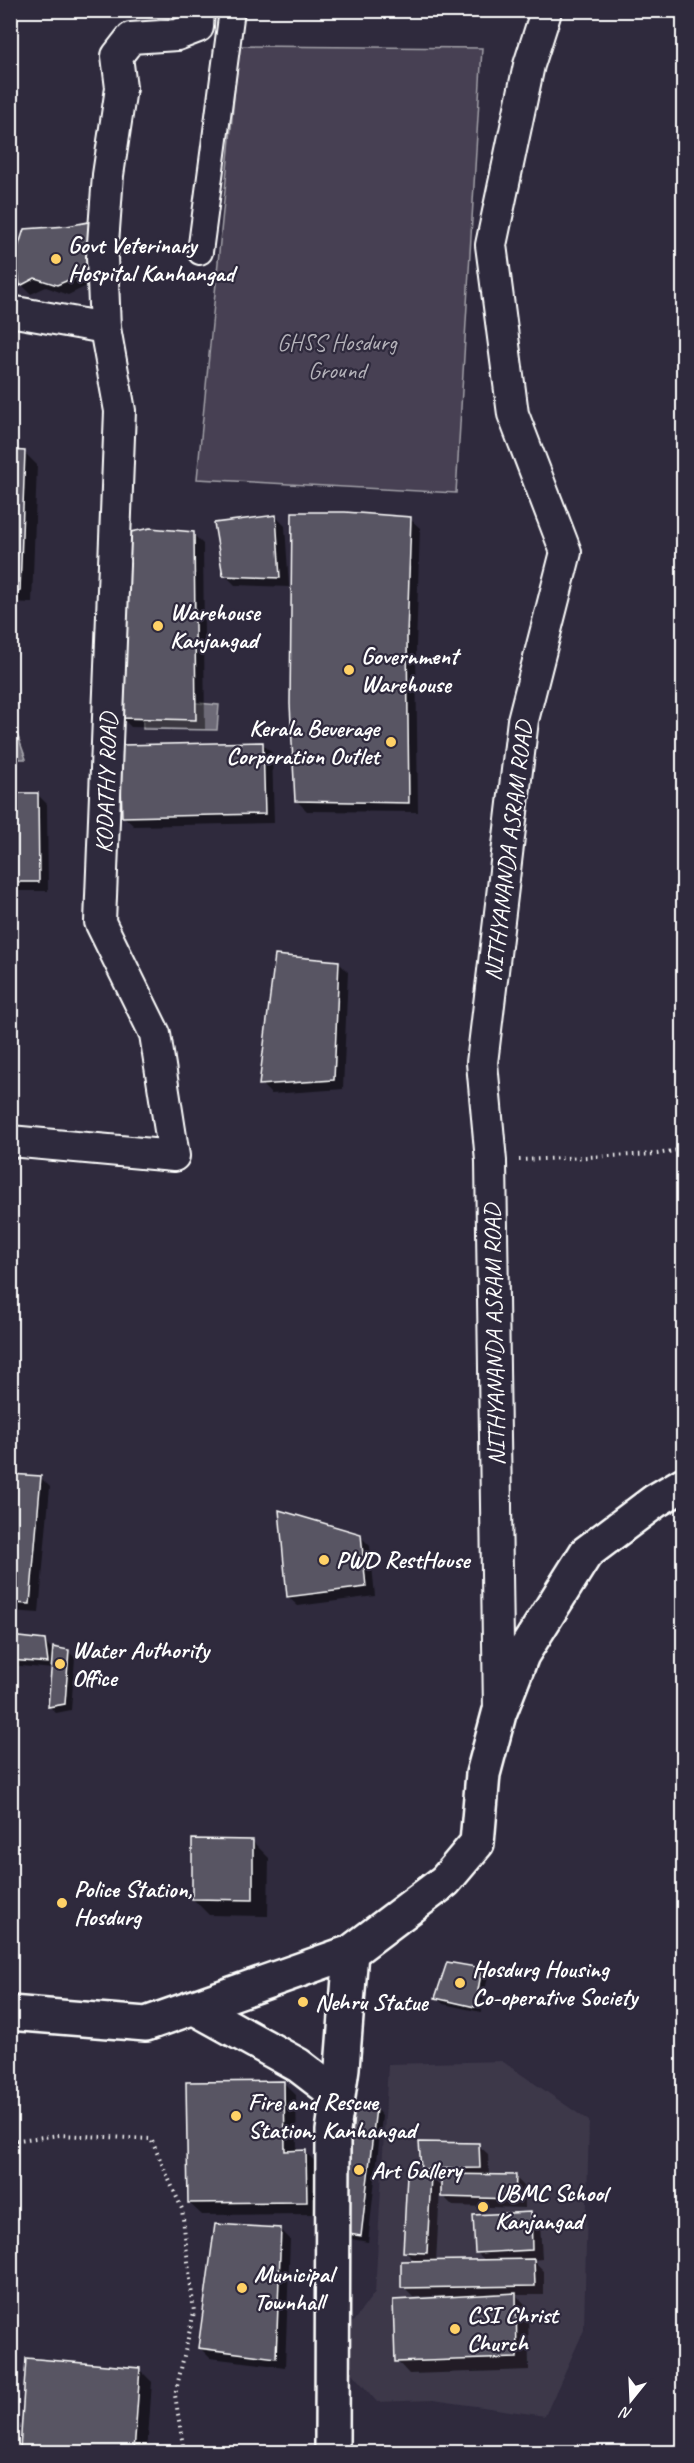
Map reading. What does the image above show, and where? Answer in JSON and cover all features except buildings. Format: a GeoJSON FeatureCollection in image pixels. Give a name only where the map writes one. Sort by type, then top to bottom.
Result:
{"type":"FeatureCollection","features":[{"type":"Feature","properties":{"kind":"main road"},"geometry":{"type":"LineString","coordinates":[[10,2013],[146,2024],[351,1952],[445,1881],[477,1843],[483,1774],[499,1714],[522,1654],[586,1553],[654,1502],[684,1484]]}},
{"type":"Feature","properties":{"kind":"main road"},"geometry":{"type":"LineString","coordinates":[[332,2452],[333,2131],[342,2068],[351,1952]]}},
{"type":"Feature","properties":{"kind":"main road"},"geometry":{"type":"LineString","coordinates":[[195,2008],[298,2065],[328,2088],[336,2111]]}},
{"type":"Feature","properties":{"kind":"street"},"geometry":{"type":"LineString","coordinates":[[10,311],[105,328],[102,257],[108,175],[121,88],[117,56],[131,38],[177,35],[198,27],[199,10]]}},
{"type":"Feature","properties":{"kind":"street"},"geometry":{"type":"LineString","coordinates":[[200,252],[232,10]]}},
{"type":"Feature","properties":{"kind":"street","name":"NITHYANANDA ASRAM ROAD"},"geometry":{"type":"LineString","coordinates":[[499,1714],[491,1161],[482,1063],[521,732],[566,552],[513,414],[491,245],[529,65],[545,15],[543,10]]}},
{"type":"Feature","properties":{"kind":"street","name":"KODATHY ROAD"},"geometry":{"type":"LineString","coordinates":[[10,1141],[174,1156],[155,1034],[100,922],[120,411],[105,328]]}},
{"type":"Feature","properties":{"kind":"path"},"geometry":{"type":"LineString","coordinates":[[491,1161],[657,1154],[684,1149]]}},
{"type":"Feature","properties":{"kind":"path"},"geometry":{"type":"LineString","coordinates":[[10,2141],[60,2135],[151,2139],[182,2210],[192,2292],[194,2312],[176,2395],[184,2452]]}},
{"type":"Feature","properties":{"kind":"shaded area"},"geometry":{"type":"Polygon","coordinates":[[[142,698],[219,705],[217,730],[143,729],[142,698]]]}},
{"type":"Feature","properties":{"kind":"shaded area"},"geometry":{"type":"Polygon","coordinates":[[[11,733],[17,734],[26,759],[11,759],[11,733]]]}},
{"type":"Feature","properties":{"kind":"shaded area","name":"UBMC School Kanjangad"},"geometry":{"type":"Polygon","coordinates":[[[502,2061],[589,2121],[584,2330],[545,2416],[433,2400],[377,2402],[332,2350],[375,2292],[388,2064],[502,2061]]]}},
{"type":"Feature","properties":{"kind":"green space","name":"GHSS Hosdurg Ground"},"geometry":{"type":"Polygon","coordinates":[[[239,46],[482,48],[456,493],[197,479],[239,46]]]}},
{"type":"Feature","properties":{"kind":"place","name":"Govt Veterinary Hospital Kanhangad"},"geometry":{"type":"Point","coordinates":[56,259]}},
{"type":"Feature","properties":{"kind":"place","name":"Warehouse Kanjangad"},"geometry":{"type":"Point","coordinates":[158,626]}},
{"type":"Feature","properties":{"kind":"place","name":"Government Warehouse"},"geometry":{"type":"Point","coordinates":[349,670]}},
{"type":"Feature","properties":{"kind":"place","name":"Kerala Beverage Corporation Outlet"},"geometry":{"type":"Point","coordinates":[391,742]}},
{"type":"Feature","properties":{"kind":"place","name":"PWD RestHouse"},"geometry":{"type":"Point","coordinates":[324,1560]}},
{"type":"Feature","properties":{"kind":"place","name":"Water Authority Office"},"geometry":{"type":"Point","coordinates":[60,1664]}},
{"type":"Feature","properties":{"kind":"place","name":"Police Station, Hosdurg"},"geometry":{"type":"Point","coordinates":[62,1903]}},
{"type":"Feature","properties":{"kind":"place","name":"Hosdurg Housing Co-operative Society"},"geometry":{"type":"Point","coordinates":[460,1983]}},
{"type":"Feature","properties":{"kind":"place","name":"Nehru Statue"},"geometry":{"type":"Point","coordinates":[303,2002]}},
{"type":"Feature","properties":{"kind":"place","name":"Fire and Rescue Station, Kanhangad"},"geometry":{"type":"Point","coordinates":[236,2116]}},
{"type":"Feature","properties":{"kind":"place","name":"Art Gallery"},"geometry":{"type":"Point","coordinates":[359,2170]}},
{"type":"Feature","properties":{"kind":"place","name":"UBMC School Kanjangad"},"geometry":{"type":"Point","coordinates":[483,2207]}},
{"type":"Feature","properties":{"kind":"place","name":"Municipal Townhall"},"geometry":{"type":"Point","coordinates":[242,2288]}},
{"type":"Feature","properties":{"kind":"place","name":"CSI Christ Church"},"geometry":{"type":"Point","coordinates":[455,2329]}}]}
